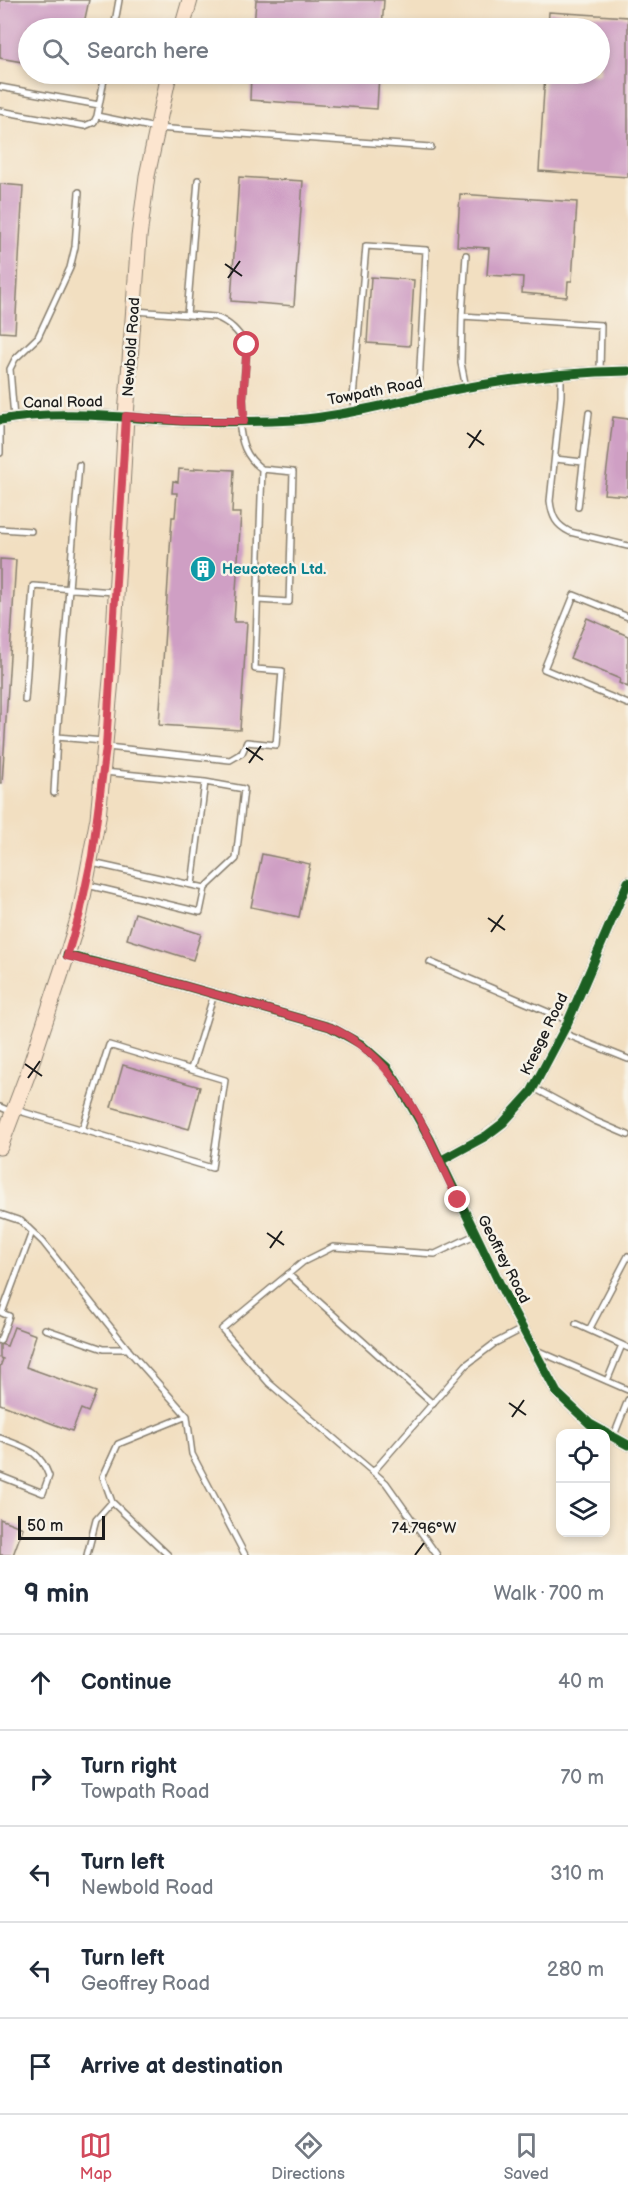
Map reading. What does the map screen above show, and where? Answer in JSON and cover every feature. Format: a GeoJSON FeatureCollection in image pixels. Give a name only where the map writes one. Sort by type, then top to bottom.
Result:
{"type":"FeatureCollection","features":[{"type":"Feature","properties":{"kind":"main road"},"geometry":{"type":"LineString","coordinates":[[185,18],[190,0]]}},
{"type":"Feature","properties":{"kind":"main road","name":"Newbold Road"},"geometry":{"type":"LineString","coordinates":[[0,1147],[9,1110],[67,956],[91,862],[104,772],[139,237],[156,128],[167,84]]}},
{"type":"Feature","properties":{"kind":"street","name":"Towpath Road"},"geometry":{"type":"LineString","coordinates":[[126,416],[181,421],[297,419],[356,412],[466,388],[561,374],[628,371]]}},
{"type":"Feature","properties":{"kind":"street","name":"Canal Road"},"geometry":{"type":"LineString","coordinates":[[0,420],[85,415],[126,416]]}},
{"type":"Feature","properties":{"kind":"street","name":"Kresge Road"},"geometry":{"type":"LineString","coordinates":[[441,1161],[486,1136],[503,1123],[534,1088],[568,1021],[628,882]]}},
{"type":"Feature","properties":{"kind":"street","name":"Geoffrey Road"},"geometry":{"type":"LineString","coordinates":[[67,956],[330,1027],[361,1044],[387,1067],[397,1082],[441,1161],[522,1329],[557,1393],[590,1424],[628,1445]]}},
{"type":"Feature","properties":{"kind":"lane"},"geometry":{"type":"LineString","coordinates":[[116,18],[119,0]]}},
{"type":"Feature","properties":{"kind":"lane"},"geometry":{"type":"LineString","coordinates":[[0,111],[91,125],[97,116],[103,84]]}},
{"type":"Feature","properties":{"kind":"lane"},"geometry":{"type":"LineString","coordinates":[[0,87],[99,105]]}},
{"type":"Feature","properties":{"kind":"lane"},"geometry":{"type":"LineString","coordinates":[[97,116],[156,128],[431,147]]}},
{"type":"Feature","properties":{"kind":"lane"},"geometry":{"type":"LineString","coordinates":[[187,315],[198,180]]}},
{"type":"Feature","properties":{"kind":"lane"},"geometry":{"type":"LineString","coordinates":[[14,418],[10,369],[15,359],[38,337],[70,268],[75,247],[79,192]]}},
{"type":"Feature","properties":{"kind":"lane"},"geometry":{"type":"LineString","coordinates":[[356,412],[353,398],[366,246],[426,250],[419,386],[423,397]]}},
{"type":"Feature","properties":{"kind":"lane"},"geometry":{"type":"LineString","coordinates":[[466,255],[461,363],[466,388]]}},
{"type":"Feature","properties":{"kind":"lane"},"geometry":{"type":"LineString","coordinates":[[134,311],[215,317],[225,320],[247,345],[242,421],[244,450],[251,462],[262,470],[293,472],[289,602],[258,600]]}},
{"type":"Feature","properties":{"kind":"lane"},"geometry":{"type":"LineString","coordinates":[[462,316],[601,325],[600,372]]}},
{"type":"Feature","properties":{"kind":"lane"},"geometry":{"type":"LineString","coordinates":[[561,374],[561,396],[550,501],[552,516],[562,528],[580,536],[628,546]]}},
{"type":"Feature","properties":{"kind":"lane"},"geometry":{"type":"LineString","coordinates":[[578,507],[589,413]]}},
{"type":"Feature","properties":{"kind":"lane"},"geometry":{"type":"LineString","coordinates":[[0,427],[0,453]]}},
{"type":"Feature","properties":{"kind":"lane"},"geometry":{"type":"LineString","coordinates":[[555,459],[583,462]]}},
{"type":"Feature","properties":{"kind":"lane"},"geometry":{"type":"LineString","coordinates":[[54,793],[79,465]]}},
{"type":"Feature","properties":{"kind":"lane"},"geometry":{"type":"LineString","coordinates":[[57,738],[230,760],[242,753],[247,742],[276,745],[282,671],[255,669],[262,470]]}},
{"type":"Feature","properties":{"kind":"lane"},"geometry":{"type":"LineString","coordinates":[[0,529],[31,531]]}},
{"type":"Feature","properties":{"kind":"lane"},"geometry":{"type":"LineString","coordinates":[[25,700],[33,586],[116,592]]}},
{"type":"Feature","properties":{"kind":"lane"},"geometry":{"type":"LineString","coordinates":[[628,617],[574,595],[544,669],[628,704]]}},
{"type":"Feature","properties":{"kind":"lane"},"geometry":{"type":"LineString","coordinates":[[86,885],[200,912],[205,888],[236,859],[244,789],[205,782],[104,772]]}},
{"type":"Feature","properties":{"kind":"lane"},"geometry":{"type":"LineString","coordinates":[[192,885],[205,782]]}},
{"type":"Feature","properties":{"kind":"lane"},"geometry":{"type":"LineString","coordinates":[[91,862],[205,888]]}},
{"type":"Feature","properties":{"kind":"lane"},"geometry":{"type":"LineString","coordinates":[[430,962],[568,1021]]}},
{"type":"Feature","properties":{"kind":"lane"},"geometry":{"type":"LineString","coordinates":[[191,1070],[214,994]]}},
{"type":"Feature","properties":{"kind":"lane"},"geometry":{"type":"LineString","coordinates":[[562,1033],[628,1059]]}},
{"type":"Feature","properties":{"kind":"lane"},"geometry":{"type":"LineString","coordinates":[[9,1110],[212,1168],[225,1080],[109,1045],[82,1130]]}},
{"type":"Feature","properties":{"kind":"lane"},"geometry":{"type":"LineString","coordinates":[[534,1088],[595,1121],[628,1135]]}},
{"type":"Feature","properties":{"kind":"lane"},"geometry":{"type":"LineString","coordinates":[[0,1214],[21,1221],[43,1242],[128,1349],[187,1416],[192,1454],[245,1555]]}},
{"type":"Feature","properties":{"kind":"lane"},"geometry":{"type":"LineString","coordinates":[[0,1341],[9,1316],[2,1313],[32,1232]]}},
{"type":"Feature","properties":{"kind":"lane"},"geometry":{"type":"LineString","coordinates":[[437,1555],[386,1484],[269,1383],[222,1329],[303,1262],[333,1247],[435,1254],[475,1234]]}},
{"type":"Feature","properties":{"kind":"lane"},"geometry":{"type":"LineString","coordinates":[[589,1330],[628,1256]]}},
{"type":"Feature","properties":{"kind":"lane"},"geometry":{"type":"LineString","coordinates":[[288,1274],[433,1404]]}},
{"type":"Feature","properties":{"kind":"lane"},"geometry":{"type":"LineString","coordinates":[[576,1324],[628,1348]]}},
{"type":"Feature","properties":{"kind":"lane"},"geometry":{"type":"LineString","coordinates":[[45,1329],[103,1348],[128,1349]]}},
{"type":"Feature","properties":{"kind":"lane"},"geometry":{"type":"LineString","coordinates":[[373,1472],[466,1365],[495,1343],[522,1329]]}},
{"type":"Feature","properties":{"kind":"lane"},"geometry":{"type":"LineString","coordinates":[[607,1381],[621,1345]]}},
{"type":"Feature","properties":{"kind":"lane"},"geometry":{"type":"LineString","coordinates":[[533,1349],[628,1390]]}},
{"type":"Feature","properties":{"kind":"lane"},"geometry":{"type":"LineString","coordinates":[[613,1438],[628,1400]]}},
{"type":"Feature","properties":{"kind":"lane"},"geometry":{"type":"LineString","coordinates":[[168,1555],[112,1502],[103,1477],[118,1444],[187,1416]]}},
{"type":"Feature","properties":{"kind":"lane"},"geometry":{"type":"LineString","coordinates":[[0,1438],[33,1451],[43,1462],[49,1476],[43,1493],[0,1476]]}},
{"type":"Feature","properties":{"kind":"lane"},"geometry":{"type":"LineString","coordinates":[[87,1555],[96,1520],[112,1502]]}},
{"type":"Feature","properties":{"kind":"building"},"geometry":{"type":"Polygon","coordinates":[[[0,0],[89,0],[85,18],[18,18],[18,61],[0,58],[0,0]]]}},
{"type":"Feature","properties":{"kind":"building"},"geometry":{"type":"Polygon","coordinates":[[[256,0],[384,0],[383,18],[255,18],[256,0]]]}},
{"type":"Feature","properties":{"kind":"building"},"geometry":{"type":"Polygon","coordinates":[[[549,12],[628,17],[628,177],[539,171],[544,84],[610,84],[610,18],[549,18],[549,12]]]}},
{"type":"Feature","properties":{"kind":"building"},"geometry":{"type":"Polygon","coordinates":[[[251,84],[378,84],[377,109],[250,100],[251,84]]]}},
{"type":"Feature","properties":{"kind":"building"},"geometry":{"type":"Polygon","coordinates":[[[239,177],[303,181],[294,306],[231,301],[239,177]]]}},
{"type":"Feature","properties":{"kind":"building"},"geometry":{"type":"Polygon","coordinates":[[[0,184],[23,186],[15,333],[0,332],[0,184]]]}},
{"type":"Feature","properties":{"kind":"building"},"geometry":{"type":"Polygon","coordinates":[[[460,194],[577,202],[572,281],[568,281],[567,297],[522,293],[523,277],[487,275],[489,248],[457,246],[460,194]]]}},
{"type":"Feature","properties":{"kind":"building"},"geometry":{"type":"Polygon","coordinates":[[[371,277],[414,280],[410,346],[367,343],[371,277]]]}},
{"type":"Feature","properties":{"kind":"building"},"geometry":{"type":"Polygon","coordinates":[[[613,417],[628,419],[628,496],[604,494],[613,417]]]}},
{"type":"Feature","properties":{"kind":"building","name":"Heucotech Ltd."},"geometry":{"type":"Polygon","coordinates":[[[195,468],[234,470],[232,513],[241,513],[234,622],[247,622],[240,730],[159,725],[172,517],[175,517],[177,493],[172,493],[173,481],[178,482],[179,469],[195,470],[195,468]]]}},
{"type":"Feature","properties":{"kind":"building"},"geometry":{"type":"Polygon","coordinates":[[[0,559],[16,560],[2,783],[0,783],[0,559]]]}},
{"type":"Feature","properties":{"kind":"building"},"geometry":{"type":"Polygon","coordinates":[[[587,618],[628,636],[628,687],[619,683],[620,679],[570,658],[587,618]]]}},
{"type":"Feature","properties":{"kind":"building"},"geometry":{"type":"Polygon","coordinates":[[[262,854],[310,864],[299,917],[251,907],[262,854]]]}},
{"type":"Feature","properties":{"kind":"building"},"geometry":{"type":"Polygon","coordinates":[[[135,913],[201,934],[193,960],[127,939],[135,913]]]}},
{"type":"Feature","properties":{"kind":"building"},"geometry":{"type":"Polygon","coordinates":[[[123,1065],[200,1087],[189,1129],[111,1107],[123,1065]]]}},
{"type":"Feature","properties":{"kind":"building"},"geometry":{"type":"Polygon","coordinates":[[[14,1327],[36,1335],[26,1367],[96,1392],[88,1412],[81,1409],[72,1431],[0,1404],[0,1367],[3,1359],[0,1358],[0,1344],[7,1346],[14,1327]]]}},
{"type":"Feature","properties":{"kind":"building"},"geometry":{"type":"Polygon","coordinates":[[[0,1519],[23,1528],[13,1555],[0,1555],[0,1519]]]}},
{"type":"Feature","properties":{"kind":"cycle path"},"geometry":{"type":"LineString","coordinates":[[0,420],[45,415],[114,416],[182,421],[295,420],[349,412],[485,384],[556,375],[628,371]]}},
{"type":"Feature","properties":{"kind":"cycle path"},"geometry":{"type":"LineString","coordinates":[[440,1161],[486,1136],[503,1123],[531,1092],[567,1024],[628,882]]}},
{"type":"Feature","properties":{"kind":"cycle path"},"geometry":{"type":"LineString","coordinates":[[67,955],[330,1027],[361,1044],[387,1067],[430,1139],[507,1299],[557,1393],[590,1424],[628,1445]]}},
{"type":"Feature","properties":{"kind":"place","name":"Heucotech Ltd."},"geometry":{"type":"Point","coordinates":[203,569]}},
{"type":"Feature","properties":{"kind":"route"},"geometry":{"type":"LineString","coordinates":[[247,345],[243,399],[244,421],[181,421],[126,416],[106,747],[92,856],[80,913],[67,956],[143,974],[330,1027],[346,1034],[387,1067],[430,1139],[458,1200]]}}]}
